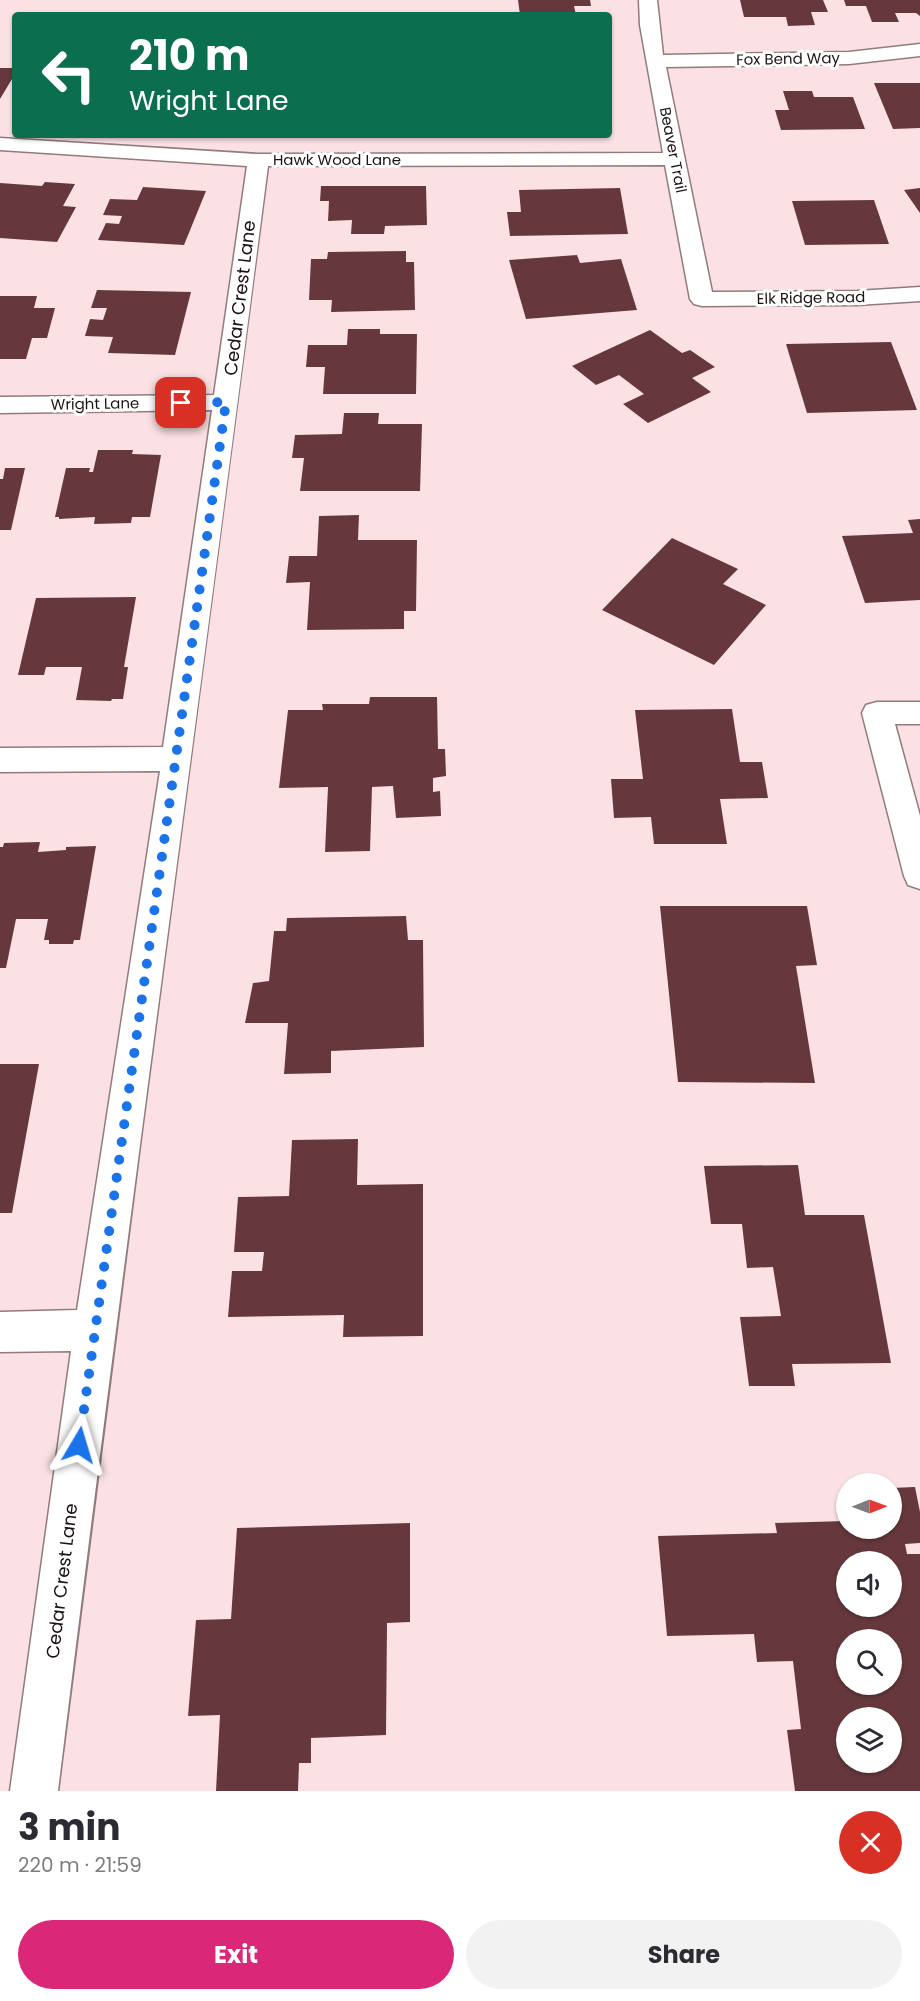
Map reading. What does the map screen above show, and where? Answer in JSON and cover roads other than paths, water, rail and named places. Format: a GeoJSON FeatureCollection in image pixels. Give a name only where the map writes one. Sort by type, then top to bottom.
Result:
{"type":"FeatureCollection","features":[{"type":"Feature","properties":{"kind":"street","name":"Beaver Trail"},"geometry":{"type":"LineString","coordinates":[[648,0],[649,25],[655,61],[702,299]]}},
{"type":"Feature","properties":{"kind":"street","name":"Fox Bend Way"},"geometry":{"type":"LineString","coordinates":[[655,61],[849,58],[920,50]]}},
{"type":"Feature","properties":{"kind":"street","name":"Hawk Wood Lane"},"geometry":{"type":"LineString","coordinates":[[0,144],[258,160],[675,159]]}},
{"type":"Feature","properties":{"kind":"street","name":"Cedar Crest Lane"},"geometry":{"type":"LineString","coordinates":[[34,1791],[94,1330],[177,759],[258,160]]}},
{"type":"Feature","properties":{"kind":"street","name":"Elk Ridge Road"},"geometry":{"type":"LineString","coordinates":[[702,299],[856,298],[920,294]]}},
{"type":"Feature","properties":{"kind":"street","name":"Wright Lane"},"geometry":{"type":"LineString","coordinates":[[0,405],[226,402]]}},
{"type":"Feature","properties":{"kind":"street"},"geometry":{"type":"LineString","coordinates":[[920,713],[877,713],[920,876]]}},
{"type":"Feature","properties":{"kind":"street"},"geometry":{"type":"LineString","coordinates":[[0,760],[177,759]]}},
{"type":"Feature","properties":{"kind":"street"},"geometry":{"type":"LineString","coordinates":[[0,1332],[94,1330]]}}]}
